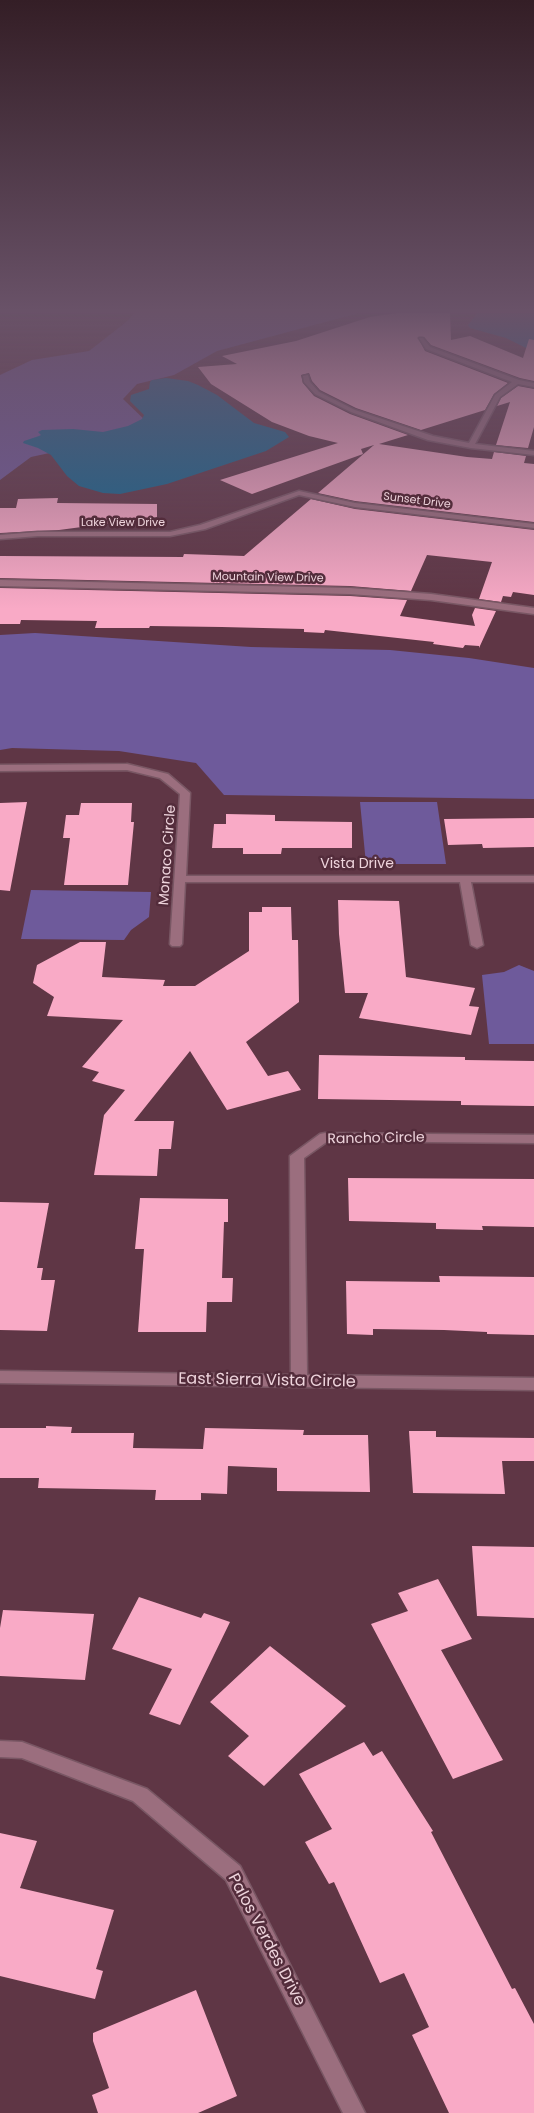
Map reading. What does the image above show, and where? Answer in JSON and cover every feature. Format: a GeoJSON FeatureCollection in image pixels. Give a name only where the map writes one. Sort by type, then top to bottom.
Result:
{"type":"FeatureCollection","features":[{"type":"Feature","properties":{"kind":"street"},"geometry":{"type":"LineString","coordinates":[[355,412],[430,438],[471,446],[534,453]]}},
{"type":"Feature","properties":{"kind":"street"},"geometry":{"type":"LineString","coordinates":[[471,446],[489,412]]}},
{"type":"Feature","properties":{"kind":"street","name":"Sunset Drive"},"geometry":{"type":"LineString","coordinates":[[299,493],[355,505],[534,526]]}},
{"type":"Feature","properties":{"kind":"street","name":"Lake View Drive"},"geometry":{"type":"LineString","coordinates":[[0,537],[38,534],[170,534],[202,527],[299,493]]}},
{"type":"Feature","properties":{"kind":"street","name":"Mountain View Drive"},"geometry":{"type":"LineString","coordinates":[[0,583],[350,591],[430,597],[534,611]]}},
{"type":"Feature","properties":{"kind":"street","name":"Monaco Circle"},"geometry":{"type":"LineString","coordinates":[[0,768],[127,768],[164,776],[185,793],[176,944]]}},
{"type":"Feature","properties":{"kind":"street","name":"Vista Drive"},"geometry":{"type":"LineString","coordinates":[[180,879],[534,879]]}},
{"type":"Feature","properties":{"kind":"street"},"geometry":{"type":"LineString","coordinates":[[465,879],[477,945]]}},
{"type":"Feature","properties":{"kind":"street","name":"Rancho Circle"},"geometry":{"type":"LineString","coordinates":[[299,1381],[297,1156],[326,1137],[534,1139]]}},
{"type":"Feature","properties":{"kind":"street","name":"East Sierra Vista Circle"},"geometry":{"type":"LineString","coordinates":[[0,1377],[534,1384]]}},
{"type":"Feature","properties":{"kind":"street","name":"Palos Verdes Drive"},"geometry":{"type":"LineString","coordinates":[[0,1749],[22,1750],[140,1795],[233,1873],[354,2113]]}},
{"type":"Feature","properties":{"kind":"shaded area"},"geometry":{"type":"Polygon","coordinates":[[[0,412],[136,412],[149,424],[100,442],[31,457],[0,480],[0,412]]]}},
{"type":"Feature","properties":{"kind":"shaded area"},"geometry":{"type":"Polygon","coordinates":[[[35,633],[251,647],[390,650],[469,658],[534,668],[534,799],[224,795],[196,763],[119,751],[12,748],[0,750],[0,635],[35,633]]]}},
{"type":"Feature","properties":{"kind":"shaded area"},"geometry":{"type":"Polygon","coordinates":[[[360,802],[437,802],[446,864],[366,864],[360,802]]]}},
{"type":"Feature","properties":{"kind":"shaded area"},"geometry":{"type":"Polygon","coordinates":[[[31,890],[151,892],[149,917],[131,930],[124,940],[21,939],[31,890]]]}},
{"type":"Feature","properties":{"kind":"shaded area"},"geometry":{"type":"Polygon","coordinates":[[[519,965],[534,971],[534,1044],[489,1044],[482,975],[504,972],[519,965]]]}},
{"type":"Feature","properties":{"kind":"water"},"geometry":{"type":"Polygon","coordinates":[[[141,412],[239,412],[254,423],[285,432],[289,437],[266,451],[167,484],[120,494],[103,493],[79,486],[67,476],[51,455],[23,443],[41,435],[38,432],[42,430],[73,429],[103,432],[128,426],[142,419],[144,415],[141,412]]]}},
{"type":"Feature","properties":{"kind":"building"},"geometry":{"type":"Polygon","coordinates":[[[255,412],[345,412],[408,435],[379,444],[467,457],[492,459],[494,452],[526,456],[524,463],[534,464],[534,522],[355,501],[318,493],[374,445],[361,449],[363,454],[252,494],[220,480],[338,443],[309,436],[272,422],[255,412]]]}},
{"type":"Feature","properties":{"kind":"building"},"geometry":{"type":"Polygon","coordinates":[[[367,412],[480,412],[421,430],[367,412]]]}},
{"type":"Feature","properties":{"kind":"building"},"geometry":{"type":"Polygon","coordinates":[[[507,412],[534,412],[534,427],[528,448],[496,445],[507,412]]]}},
{"type":"Feature","properties":{"kind":"building"},"geometry":{"type":"Polygon","coordinates":[[[58,498],[57,503],[157,504],[157,517],[59,530],[0,533],[0,508],[16,508],[18,499],[58,498]]]}},
{"type":"Feature","properties":{"kind":"building"},"geometry":{"type":"Polygon","coordinates":[[[311,499],[355,509],[534,530],[534,595],[513,592],[511,597],[503,596],[501,602],[479,599],[492,562],[427,555],[411,591],[350,586],[0,578],[0,556],[183,557],[184,554],[244,556],[311,499]]]}},
{"type":"Feature","properties":{"kind":"building"},"geometry":{"type":"Polygon","coordinates":[[[0,588],[350,596],[407,600],[400,616],[475,626],[472,615],[475,608],[496,611],[479,648],[479,646],[465,645],[463,648],[433,644],[434,642],[325,630],[324,633],[304,632],[304,629],[222,627],[150,626],[149,628],[95,628],[97,621],[21,620],[20,624],[0,624],[0,588]]]}},
{"type":"Feature","properties":{"kind":"building"},"geometry":{"type":"Polygon","coordinates":[[[27,802],[10,891],[0,890],[0,803],[27,802]]]}},
{"type":"Feature","properties":{"kind":"building"},"geometry":{"type":"Polygon","coordinates":[[[81,803],[132,803],[131,822],[134,822],[128,885],[64,885],[70,838],[63,838],[66,815],[79,815],[81,803]]]}},
{"type":"Feature","properties":{"kind":"building"},"geometry":{"type":"Polygon","coordinates":[[[226,814],[275,815],[275,821],[352,822],[352,848],[282,848],[281,854],[243,854],[243,848],[212,848],[214,824],[226,824],[226,814]]]}},
{"type":"Feature","properties":{"kind":"building"},"geometry":{"type":"Polygon","coordinates":[[[534,818],[534,847],[483,848],[482,844],[448,845],[444,819],[534,818]]]}},
{"type":"Feature","properties":{"kind":"building"},"geometry":{"type":"Polygon","coordinates":[[[338,900],[399,901],[406,977],[475,988],[469,1006],[479,1007],[471,1035],[359,1018],[368,993],[345,993],[339,934],[338,900]]]}},
{"type":"Feature","properties":{"kind":"building"},"geometry":{"type":"Polygon","coordinates":[[[262,907],[291,907],[292,940],[298,940],[299,1002],[246,1042],[268,1076],[288,1071],[301,1090],[227,1110],[190,1051],[134,1121],[174,1121],[171,1149],[159,1149],[157,1176],[94,1175],[104,1115],[125,1090],[92,1081],[99,1072],[82,1067],[123,1020],[47,1016],[54,997],[33,983],[37,965],[80,942],[106,942],[102,977],[165,980],[163,986],[195,986],[249,951],[249,912],[262,912],[262,907]]]}},
{"type":"Feature","properties":{"kind":"building"},"geometry":{"type":"Polygon","coordinates":[[[319,1055],[465,1057],[465,1060],[534,1061],[534,1106],[461,1105],[461,1101],[318,1099],[319,1055]]]}},
{"type":"Feature","properties":{"kind":"building"},"geometry":{"type":"Polygon","coordinates":[[[348,1178],[534,1179],[534,1227],[482,1226],[483,1230],[436,1229],[436,1223],[349,1221],[348,1178]]]}},
{"type":"Feature","properties":{"kind":"building"},"geometry":{"type":"Polygon","coordinates":[[[140,1198],[228,1199],[228,1222],[224,1222],[222,1278],[233,1278],[232,1302],[207,1302],[206,1332],[138,1332],[144,1249],[135,1249],[140,1198]]]}},
{"type":"Feature","properties":{"kind":"building"},"geometry":{"type":"Polygon","coordinates":[[[0,1202],[49,1203],[37,1268],[43,1268],[41,1280],[55,1280],[47,1331],[0,1330],[0,1202]]]}},
{"type":"Feature","properties":{"kind":"building"},"geometry":{"type":"Polygon","coordinates":[[[439,1276],[534,1277],[534,1335],[487,1334],[487,1332],[444,1330],[373,1329],[373,1335],[347,1334],[346,1281],[440,1282],[439,1276]]]}},
{"type":"Feature","properties":{"kind":"building"},"geometry":{"type":"Polygon","coordinates":[[[46,1426],[72,1427],[71,1433],[134,1433],[133,1448],[203,1449],[205,1428],[304,1430],[303,1435],[368,1435],[370,1492],[277,1491],[277,1468],[228,1466],[227,1494],[201,1493],[201,1500],[155,1500],[156,1490],[38,1488],[39,1478],[0,1478],[0,1428],[46,1428],[46,1426]]]}},
{"type":"Feature","properties":{"kind":"building"},"geometry":{"type":"Polygon","coordinates":[[[409,1431],[436,1431],[436,1437],[534,1438],[534,1461],[502,1461],[505,1494],[413,1493],[409,1431]]]}},
{"type":"Feature","properties":{"kind":"building"},"geometry":{"type":"Polygon","coordinates":[[[472,1546],[534,1547],[534,1618],[477,1616],[472,1546]]]}},
{"type":"Feature","properties":{"kind":"building"},"geometry":{"type":"Polygon","coordinates":[[[438,1579],[472,1639],[441,1650],[503,1760],[453,1779],[371,1624],[408,1611],[398,1593],[438,1579]]]}},
{"type":"Feature","properties":{"kind":"building"},"geometry":{"type":"Polygon","coordinates":[[[139,1597],[201,1618],[204,1613],[230,1622],[180,1725],[149,1714],[172,1669],[112,1649],[139,1597]]]}},
{"type":"Feature","properties":{"kind":"building"},"geometry":{"type":"Polygon","coordinates":[[[3,1610],[94,1614],[85,1680],[0,1676],[0,1628],[3,1610]]]}},
{"type":"Feature","properties":{"kind":"building"},"geometry":{"type":"Polygon","coordinates":[[[270,1646],[346,1706],[264,1786],[228,1756],[249,1736],[210,1702],[270,1646]]]}},
{"type":"Feature","properties":{"kind":"building"},"geometry":{"type":"Polygon","coordinates":[[[364,1742],[373,1756],[382,1751],[433,1831],[431,1832],[512,1989],[515,1988],[534,2024],[534,2113],[449,2113],[412,2035],[429,2027],[404,1973],[380,1983],[334,1882],[329,1884],[305,1842],[332,1829],[299,1774],[364,1742]]]}},
{"type":"Feature","properties":{"kind":"building"},"geometry":{"type":"Polygon","coordinates":[[[0,1833],[37,1841],[20,1888],[114,1910],[96,1969],[103,1971],[95,1999],[0,1976],[0,1833]]]}},
{"type":"Feature","properties":{"kind":"building"},"geometry":{"type":"Polygon","coordinates":[[[196,1990],[237,2096],[198,2113],[98,2113],[92,2095],[109,2088],[93,2041],[93,2033],[196,1990]]]}}]}
